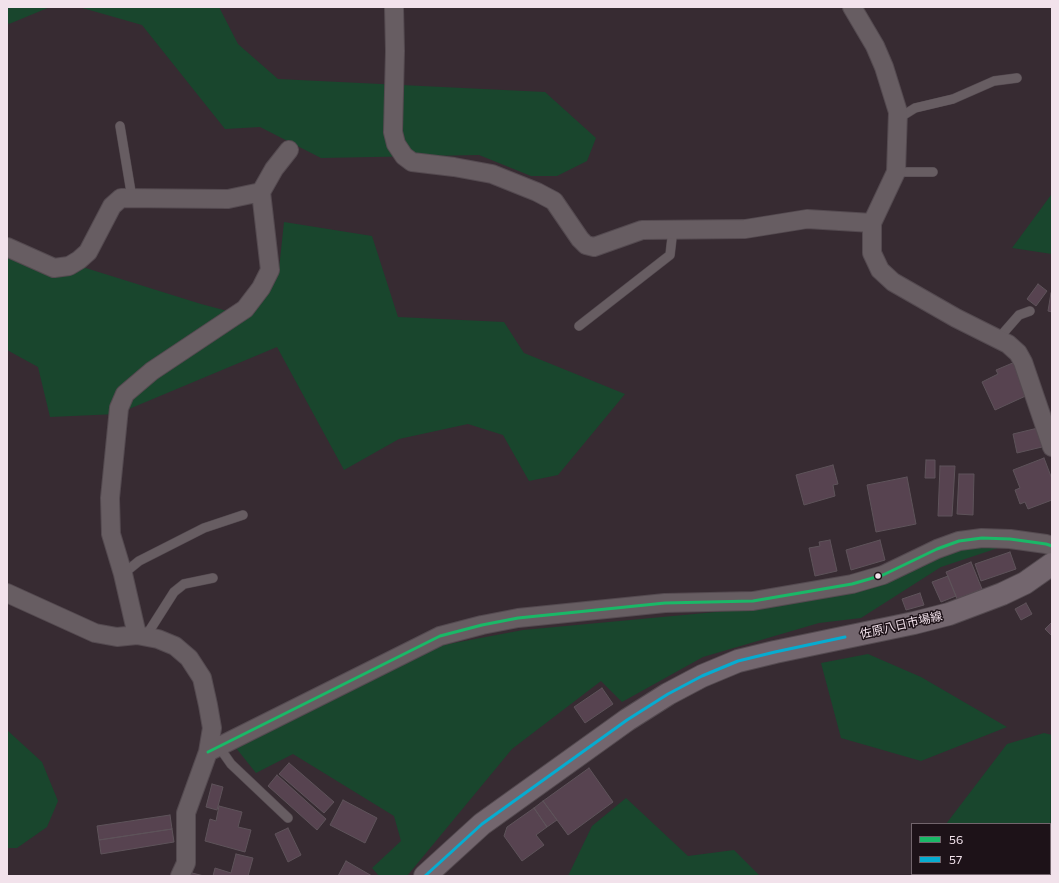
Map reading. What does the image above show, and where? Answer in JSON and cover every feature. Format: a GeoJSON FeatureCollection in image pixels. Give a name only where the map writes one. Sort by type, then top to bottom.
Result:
{"type":"FeatureCollection","features":[{"type":"Feature","properties":{"kind":"main road","name":"佐原八日市場線"},"geometry":{"type":"LineString","coordinates":[[425,876],[482,824],[628,720],[668,694],[702,676],[738,661],[949,614],[1002,594],[1025,583],[1052,564]]}},
{"type":"Feature","properties":{"kind":"street"},"geometry":{"type":"LineString","coordinates":[[394,7],[395,51],[393,132],[396,144],[404,156],[412,162],[454,167],[492,174],[537,192],[554,201],[580,239],[586,245],[594,247],[642,230],[745,229],[807,218],[872,223]]}},
{"type":"Feature","properties":{"kind":"street"},"geometry":{"type":"LineString","coordinates":[[852,7],[878,53],[884,67],[899,118],[896,172],[872,223],[872,253],[880,270],[893,282],[956,318],[1008,344],[1018,353],[1023,362],[1052,447]]}},
{"type":"Feature","properties":{"kind":"street"},"geometry":{"type":"LineString","coordinates":[[142,636],[111,534],[110,498],[119,408],[125,394],[152,372],[245,309],[261,288],[270,270],[260,192],[274,169],[289,150]]}},
{"type":"Feature","properties":{"kind":"street"},"geometry":{"type":"LineString","coordinates":[[7,247],[54,268],[69,266],[88,252],[112,206],[120,198],[228,199],[260,192]]}},
{"type":"Feature","properties":{"kind":"street"},"geometry":{"type":"LineString","coordinates":[[213,750],[440,636],[482,625],[518,618],[665,603],[753,601],[852,584],[883,575],[959,541],[982,538],[1017,540],[1052,546]]}},
{"type":"Feature","properties":{"kind":"street"},"geometry":{"type":"LineString","coordinates":[[7,593],[95,633],[117,637],[142,636],[158,639],[175,646],[189,658],[202,678],[212,728],[213,750],[186,813],[186,863],[180,876]]}},
{"type":"Feature","properties":{"kind":"lane"},"geometry":{"type":"LineString","coordinates":[[899,118],[915,108],[953,99],[994,81],[1017,78]]}},
{"type":"Feature","properties":{"kind":"lane"},"geometry":{"type":"LineString","coordinates":[[120,126],[132,198]]}},
{"type":"Feature","properties":{"kind":"lane"},"geometry":{"type":"LineString","coordinates":[[896,172],[933,172]]}},
{"type":"Feature","properties":{"kind":"lane"},"geometry":{"type":"LineString","coordinates":[[579,326],[670,256],[673,229]]}},
{"type":"Feature","properties":{"kind":"lane"},"geometry":{"type":"LineString","coordinates":[[998,339],[1018,315],[1030,311]]}},
{"type":"Feature","properties":{"kind":"lane"},"geometry":{"type":"LineString","coordinates":[[123,574],[139,561],[204,528],[243,516]]}},
{"type":"Feature","properties":{"kind":"lane"},"geometry":{"type":"LineString","coordinates":[[142,636],[174,592],[184,584],[212,578]]}},
{"type":"Feature","properties":{"kind":"lane"},"geometry":{"type":"LineString","coordinates":[[213,750],[231,764],[288,818]]}},
{"type":"Feature","properties":{"kind":"green space"},"geometry":{"type":"Polygon","coordinates":[[[7,7],[50,7],[9,24],[7,22],[7,7]]]}},
{"type":"Feature","properties":{"kind":"green space"},"geometry":{"type":"Polygon","coordinates":[[[79,7],[219,7],[238,44],[278,79],[545,92],[596,138],[587,161],[557,176],[531,176],[479,155],[321,158],[260,127],[225,129],[142,25],[79,7]]]}},
{"type":"Feature","properties":{"kind":"green space"},"geometry":{"type":"Polygon","coordinates":[[[1052,191],[1052,254],[1012,248],[1051,195],[1052,191]]]}},
{"type":"Feature","properties":{"kind":"green space"},"geometry":{"type":"Polygon","coordinates":[[[284,222],[372,236],[398,317],[504,322],[524,353],[625,394],[558,475],[529,481],[503,435],[468,424],[399,439],[344,470],[277,347],[117,414],[50,417],[38,367],[7,350],[7,248],[12,245],[201,304],[235,313],[279,269],[284,222]]]}},
{"type":"Feature","properties":{"kind":"green space"},"geometry":{"type":"Polygon","coordinates":[[[973,543],[1001,547],[941,567],[861,618],[819,623],[703,657],[622,702],[601,681],[512,749],[407,876],[379,876],[372,868],[401,841],[394,816],[293,754],[256,773],[236,748],[438,646],[523,630],[748,609],[973,543]]]}},
{"type":"Feature","properties":{"kind":"green space"},"geometry":{"type":"Polygon","coordinates":[[[868,654],[921,677],[1007,727],[921,761],[841,738],[821,663],[868,654]]]}},
{"type":"Feature","properties":{"kind":"green space"},"geometry":{"type":"Polygon","coordinates":[[[7,730],[42,762],[58,801],[47,827],[17,848],[7,848],[7,730]]]}},
{"type":"Feature","properties":{"kind":"green space"},"geometry":{"type":"Polygon","coordinates":[[[1044,733],[1052,735],[1052,876],[921,876],[1051,875],[1051,823],[947,823],[1007,744],[1044,733]]]}},
{"type":"Feature","properties":{"kind":"green space"},"geometry":{"type":"Polygon","coordinates":[[[626,798],[688,856],[734,850],[760,876],[568,876],[592,826],[626,798]]]}},
{"type":"Feature","properties":{"kind":"building"},"geometry":{"type":"Polygon","coordinates":[[[1038,284],[1047,291],[1036,306],[1027,299],[1038,284]]]}},
{"type":"Feature","properties":{"kind":"building"},"geometry":{"type":"Polygon","coordinates":[[[1052,293],[1052,312],[1048,311],[1052,293]]]}},
{"type":"Feature","properties":{"kind":"building"},"geometry":{"type":"Polygon","coordinates":[[[1015,362],[1030,394],[995,410],[982,382],[998,374],[996,370],[1015,362]]]}},
{"type":"Feature","properties":{"kind":"building"},"geometry":{"type":"Polygon","coordinates":[[[1038,428],[1042,447],[1017,453],[1013,434],[1038,428]]]}},
{"type":"Feature","properties":{"kind":"building"},"geometry":{"type":"Polygon","coordinates":[[[1044,458],[1052,479],[1052,500],[1028,509],[1025,502],[1020,504],[1015,490],[1020,488],[1013,470],[1044,458]]]}},
{"type":"Feature","properties":{"kind":"building"},"geometry":{"type":"Polygon","coordinates":[[[926,460],[935,460],[935,478],[925,478],[926,460]]]}},
{"type":"Feature","properties":{"kind":"building"},"geometry":{"type":"Polygon","coordinates":[[[833,465],[838,484],[833,485],[835,496],[804,505],[796,475],[833,465]]]}},
{"type":"Feature","properties":{"kind":"building"},"geometry":{"type":"Polygon","coordinates":[[[940,466],[955,466],[952,516],[938,516],[940,466]]]}},
{"type":"Feature","properties":{"kind":"building"},"geometry":{"type":"Polygon","coordinates":[[[959,474],[974,474],[973,515],[957,514],[959,474]]]}},
{"type":"Feature","properties":{"kind":"building"},"geometry":{"type":"Polygon","coordinates":[[[907,477],[916,524],[876,532],[867,485],[907,477]]]}},
{"type":"Feature","properties":{"kind":"building"},"geometry":{"type":"Polygon","coordinates":[[[830,540],[837,571],[815,576],[809,548],[820,546],[819,542],[830,540]]]}},
{"type":"Feature","properties":{"kind":"building"},"geometry":{"type":"Polygon","coordinates":[[[880,540],[885,560],[851,570],[846,550],[880,540]]]}},
{"type":"Feature","properties":{"kind":"building"},"geometry":{"type":"Polygon","coordinates":[[[1010,552],[1016,569],[981,581],[975,564],[1010,552]]]}},
{"type":"Feature","properties":{"kind":"building"},"geometry":{"type":"Polygon","coordinates":[[[971,562],[982,589],[957,599],[946,572],[971,562]]]}},
{"type":"Feature","properties":{"kind":"building"},"geometry":{"type":"Polygon","coordinates":[[[948,576],[956,596],[941,602],[932,582],[948,576]]]}},
{"type":"Feature","properties":{"kind":"building"},"geometry":{"type":"Polygon","coordinates":[[[920,593],[924,605],[906,610],[902,599],[920,593]]]}},
{"type":"Feature","properties":{"kind":"building"},"geometry":{"type":"Polygon","coordinates":[[[1026,603],[1032,614],[1021,620],[1015,609],[1026,603]]]}},
{"type":"Feature","properties":{"kind":"building"},"geometry":{"type":"Polygon","coordinates":[[[1052,622],[1052,636],[1045,629],[1052,622]]]}},
{"type":"Feature","properties":{"kind":"building"},"geometry":{"type":"Polygon","coordinates":[[[602,688],[613,704],[585,723],[574,707],[602,688]]]}},
{"type":"Feature","properties":{"kind":"building"},"geometry":{"type":"Polygon","coordinates":[[[289,763],[334,802],[324,813],[279,774],[289,763]]]}},
{"type":"Feature","properties":{"kind":"building"},"geometry":{"type":"Polygon","coordinates":[[[589,768],[613,802],[568,835],[543,801],[589,768]]]}},
{"type":"Feature","properties":{"kind":"building"},"geometry":{"type":"Polygon","coordinates":[[[277,775],[326,819],[317,830],[268,786],[277,775]]]}},
{"type":"Feature","properties":{"kind":"building"},"geometry":{"type":"Polygon","coordinates":[[[212,784],[223,787],[217,810],[206,807],[212,784]]]}},
{"type":"Feature","properties":{"kind":"building"},"geometry":{"type":"Polygon","coordinates":[[[343,800],[377,818],[365,843],[330,825],[343,800]]]}},
{"type":"Feature","properties":{"kind":"building"},"geometry":{"type":"Polygon","coordinates":[[[543,801],[557,820],[547,827],[534,808],[543,801]]]}},
{"type":"Feature","properties":{"kind":"building"},"geometry":{"type":"Polygon","coordinates":[[[219,806],[242,812],[238,827],[251,830],[245,852],[205,841],[210,819],[216,821],[219,806]]]}},
{"type":"Feature","properties":{"kind":"building"},"geometry":{"type":"Polygon","coordinates":[[[534,808],[547,827],[536,835],[544,845],[522,861],[504,836],[507,827],[534,808]]]}},
{"type":"Feature","properties":{"kind":"building"},"geometry":{"type":"Polygon","coordinates":[[[170,815],[172,829],[99,840],[97,826],[170,815]]]}},
{"type":"Feature","properties":{"kind":"building"},"geometry":{"type":"Polygon","coordinates":[[[288,828],[301,855],[288,862],[275,834],[288,828]]]}},
{"type":"Feature","properties":{"kind":"building"},"geometry":{"type":"Polygon","coordinates":[[[172,829],[174,842],[101,854],[99,840],[172,829]]]}},
{"type":"Feature","properties":{"kind":"building"},"geometry":{"type":"Polygon","coordinates":[[[236,854],[253,858],[248,876],[213,876],[215,868],[231,873],[236,854]]]}},
{"type":"Feature","properties":{"kind":"building"},"geometry":{"type":"Polygon","coordinates":[[[346,861],[372,876],[338,876],[346,861]]]}},
{"type":"Feature","properties":{"kind":"building"},"geometry":{"type":"Polygon","coordinates":[[[192,873],[204,876],[191,876],[192,873]]]}},
{"type":"Feature","properties":{"kind":"transit line","name":"56"},"geometry":{"type":"LineString","coordinates":[[208,752],[440,636],[482,625],[518,618],[665,603],[753,601],[852,584],[883,575],[937,549],[959,541],[982,538],[1010,539],[1052,546]]}},
{"type":"Feature","properties":{"kind":"transit line","name":"57"},"geometry":{"type":"LineString","coordinates":[[425,876],[482,824],[627,720],[668,694],[702,676],[738,661],[845,637]]}}]}
